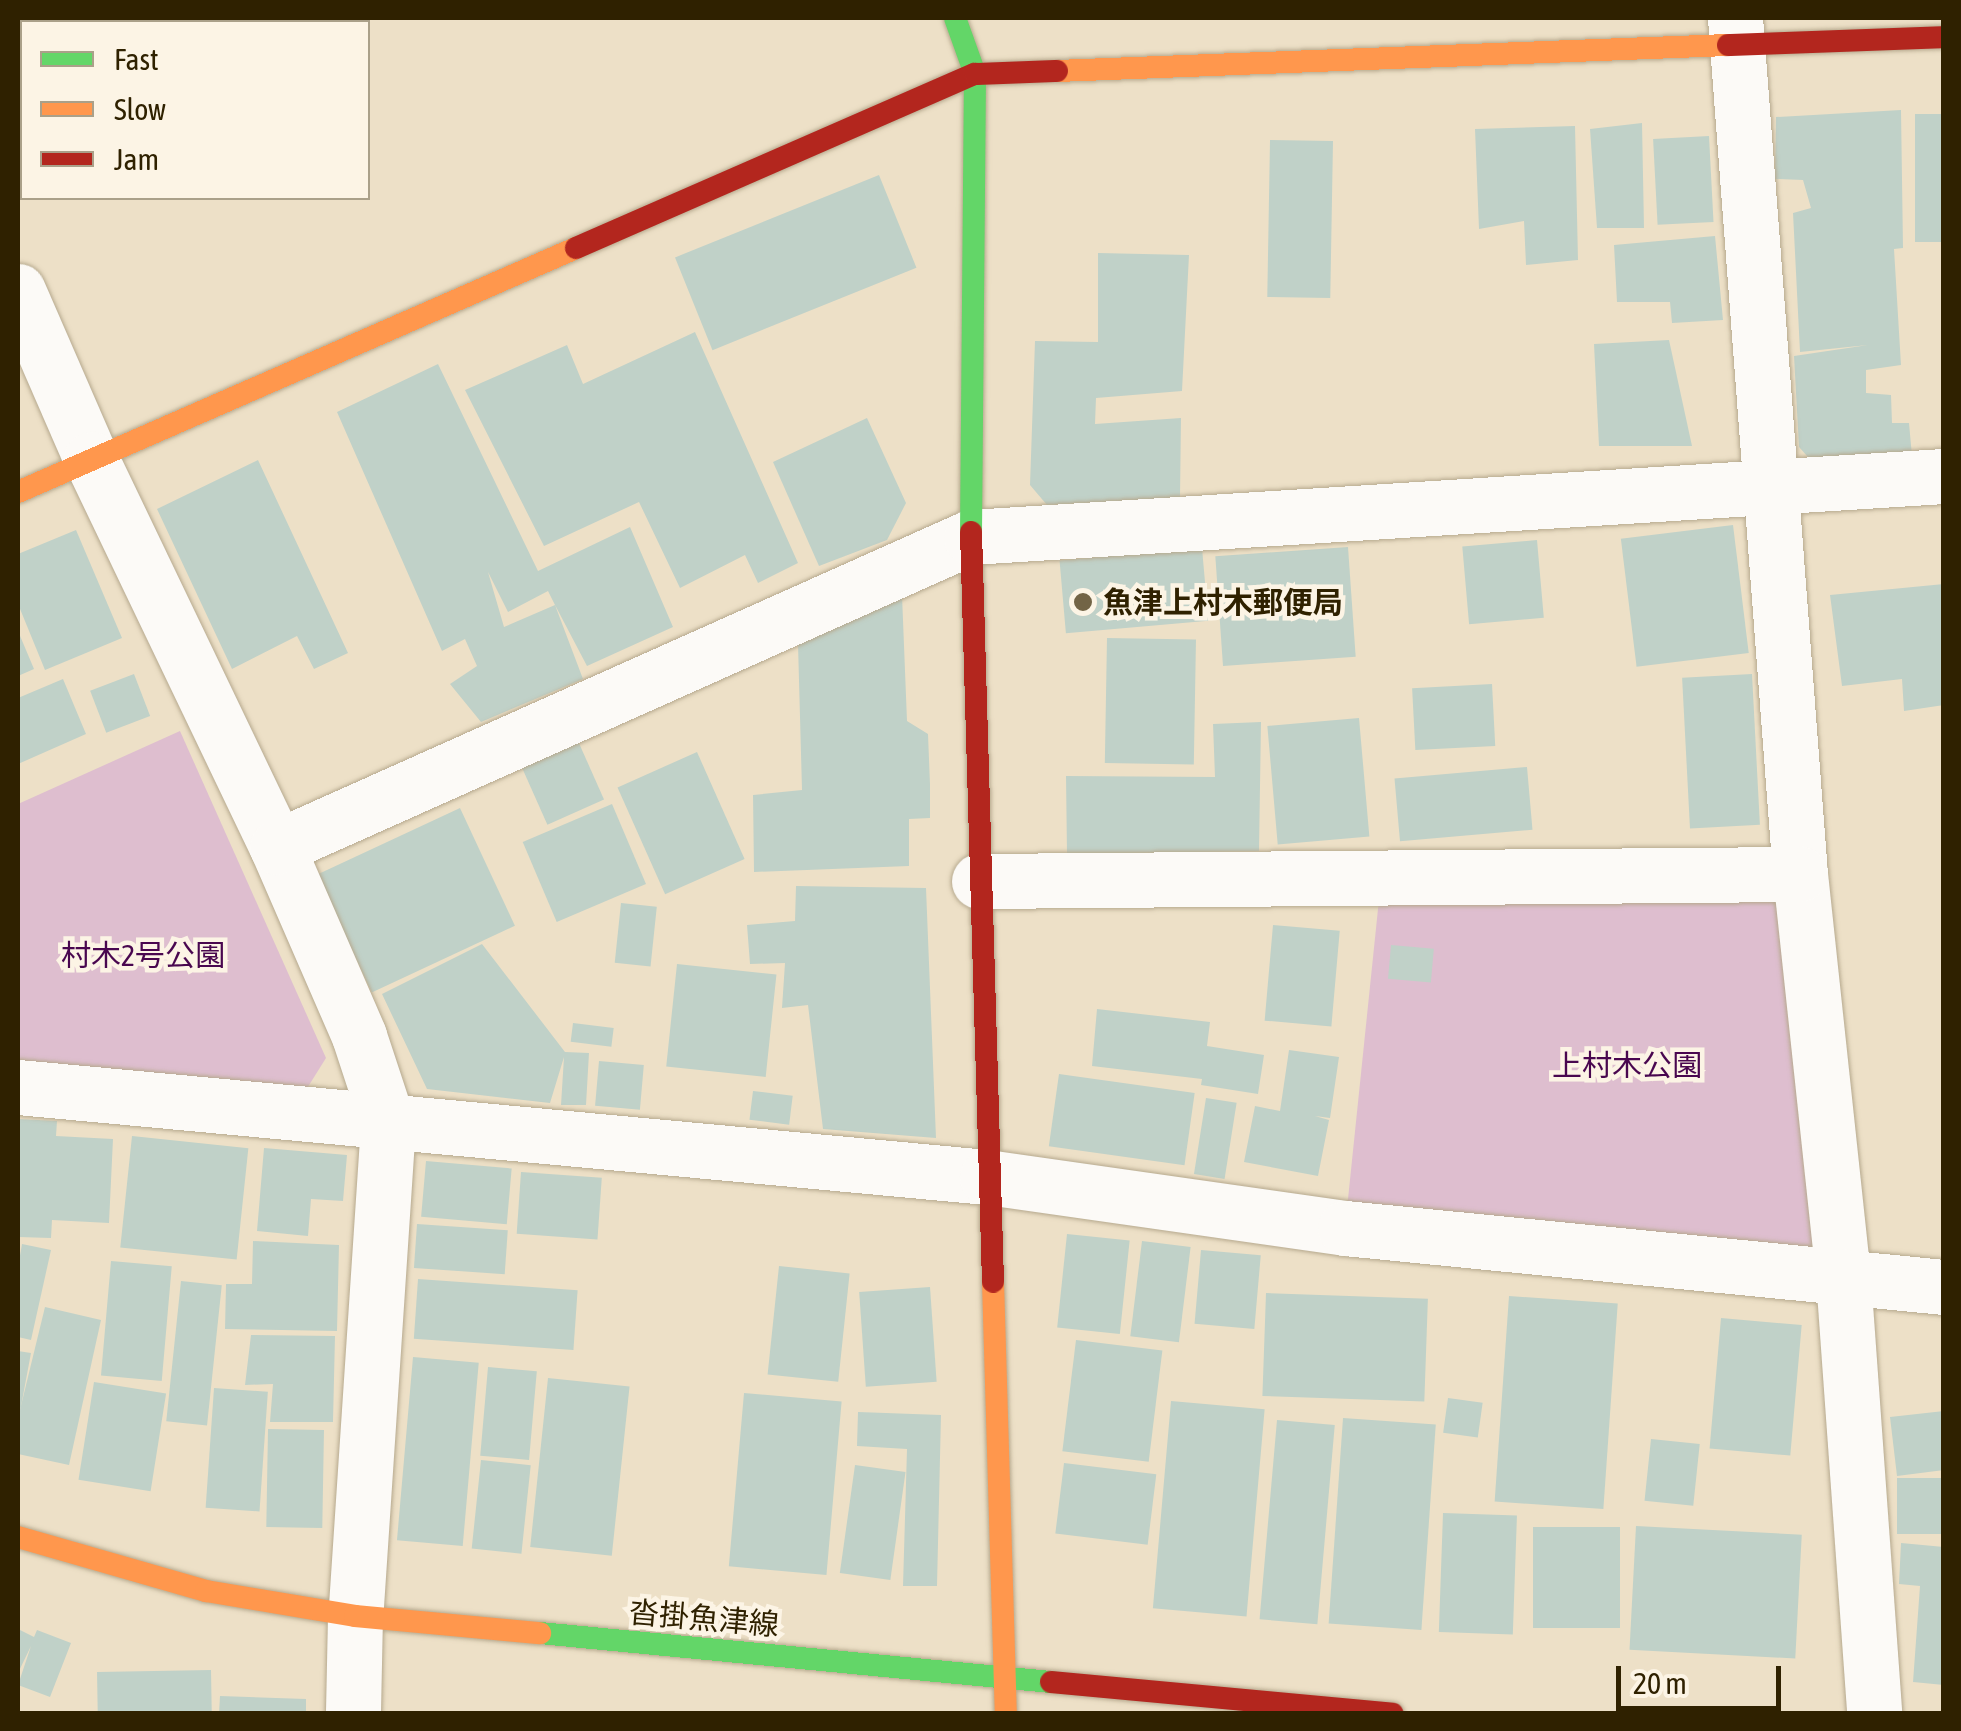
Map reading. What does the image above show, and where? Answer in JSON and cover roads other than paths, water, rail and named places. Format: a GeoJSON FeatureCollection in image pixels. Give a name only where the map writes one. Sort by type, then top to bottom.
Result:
{"type":"FeatureCollection","features":[{"type":"Feature","properties":{"kind":"street"},"geometry":{"type":"LineString","coordinates":[[956,18],[975,74],[971,538],[987,1177],[1006,1714]]}},
{"type":"Feature","properties":{"kind":"street"},"geometry":{"type":"LineString","coordinates":[[1736,31],[1800,874],[1843,1277],[1874,1714]]}},
{"type":"Feature","properties":{"kind":"street"},"geometry":{"type":"LineString","coordinates":[[18,492],[975,74],[1736,31],[1944,37]]}},
{"type":"Feature","properties":{"kind":"street"},"geometry":{"type":"LineString","coordinates":[[18,291],[360,1036],[388,1124],[355,1616],[353,1714]]}},
{"type":"Feature","properties":{"kind":"street"},"geometry":{"type":"LineString","coordinates":[[276,848],[971,538],[1944,476]]}},
{"type":"Feature","properties":{"kind":"street"},"geometry":{"type":"LineString","coordinates":[[980,882],[1800,874]]}},
{"type":"Feature","properties":{"kind":"street"},"geometry":{"type":"LineString","coordinates":[[18,1087],[987,1177],[1345,1228],[1944,1287]]}},
{"type":"Feature","properties":{"kind":"street","name":"沓掛魚津線"},"geometry":{"type":"LineString","coordinates":[[18,1536],[206,1591],[355,1616],[1394,1714]]}},
{"type":"Feature","properties":{"kind":"place","name":"魚津上村木郵便局"},"geometry":{"type":"Point","coordinates":[1083,602]}},
{"type":"Feature","properties":{"kind":"park label","name":"村木2号公園"},"geometry":{"type":"Point","coordinates":[143,955]}},
{"type":"Feature","properties":{"kind":"park label","name":"上村木公園"},"geometry":{"type":"Point","coordinates":[1627,1065]}}]}
